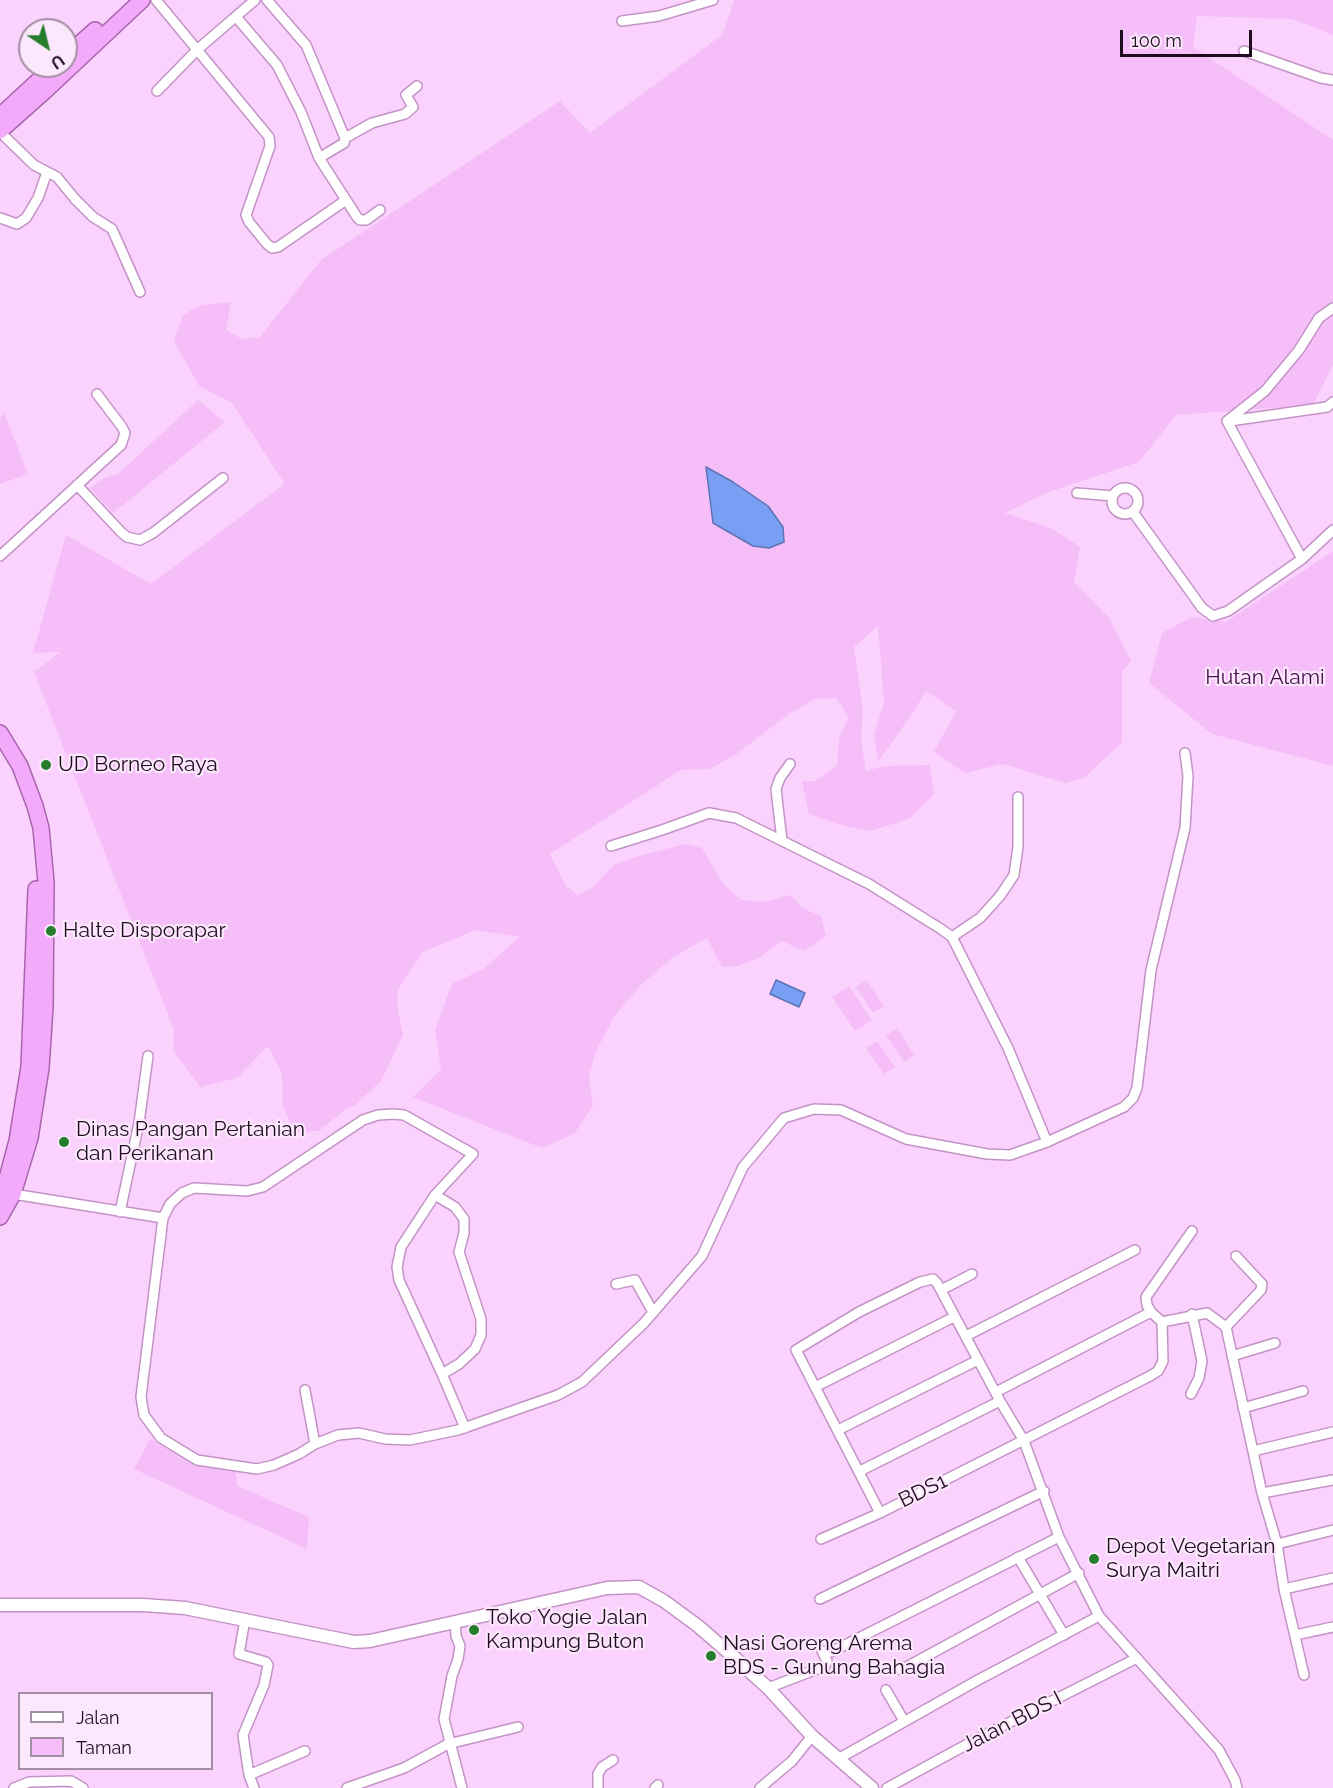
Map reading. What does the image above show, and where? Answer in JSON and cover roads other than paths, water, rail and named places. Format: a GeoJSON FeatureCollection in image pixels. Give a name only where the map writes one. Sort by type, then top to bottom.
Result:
{"type":"FeatureCollection","features":[{"type":"Feature","properties":{"kind":"highway"},"geometry":{"type":"LineString","coordinates":[[78,45],[129,0]]}},
{"type":"Feature","properties":{"kind":"highway"},"geometry":{"type":"LineString","coordinates":[[0,131],[142,0]]}},
{"type":"Feature","properties":{"kind":"highway"},"geometry":{"type":"LineString","coordinates":[[0,116],[41,78]]}},
{"type":"Feature","properties":{"kind":"highway"},"geometry":{"type":"LineString","coordinates":[[0,733],[20,766],[35,806],[41,828],[46,882],[45,1007],[41,1068],[30,1138],[5,1187]]}},
{"type":"Feature","properties":{"kind":"highway"},"geometry":{"type":"LineString","coordinates":[[0,749],[13,771],[26,807],[32,828],[36,862],[29,1067],[17,1141],[0,1217]]}},
{"type":"Feature","properties":{"kind":"street"},"geometry":{"type":"LineString","coordinates":[[156,0],[267,133],[270,146],[246,215],[269,246],[278,247],[346,200]]}},
{"type":"Feature","properties":{"kind":"street"},"geometry":{"type":"LineString","coordinates":[[157,91],[198,49],[237,18],[255,0]]}},
{"type":"Feature","properties":{"kind":"street"},"geometry":{"type":"LineString","coordinates":[[267,0],[309,50],[345,138],[344,143],[319,158]]}},
{"type":"Feature","properties":{"kind":"street"},"geometry":{"type":"LineString","coordinates":[[622,21],[659,16],[713,0]]}},
{"type":"Feature","properties":{"kind":"street"},"geometry":{"type":"LineString","coordinates":[[237,18],[277,65],[319,158],[360,220],[366,220],[380,210]]}},
{"type":"Feature","properties":{"kind":"street"},"geometry":{"type":"LineString","coordinates":[[1244,51],[1321,78],[1333,80]]}},
{"type":"Feature","properties":{"kind":"street"},"geometry":{"type":"LineString","coordinates":[[345,138],[372,123],[405,114],[413,107],[406,95],[417,86]]}},
{"type":"Feature","properties":{"kind":"street"},"geometry":{"type":"LineString","coordinates":[[0,131],[34,165],[57,177],[93,217],[112,229],[140,292]]}},
{"type":"Feature","properties":{"kind":"street"},"geometry":{"type":"LineString","coordinates":[[0,218],[17,224],[26,218],[38,198],[47,172]]}},
{"type":"Feature","properties":{"kind":"street"},"geometry":{"type":"LineString","coordinates":[[1227,421],[1265,391],[1299,350],[1319,318],[1333,308]]}},
{"type":"Feature","properties":{"kind":"street"},"geometry":{"type":"LineString","coordinates":[[0,556],[117,449],[124,439],[125,433],[122,427],[97,394]]}},
{"type":"Feature","properties":{"kind":"street"},"geometry":{"type":"LineString","coordinates":[[1227,421],[1330,404],[1333,417]]}},
{"type":"Feature","properties":{"kind":"street"},"geometry":{"type":"LineString","coordinates":[[1227,421],[1302,559]]}},
{"type":"Feature","properties":{"kind":"street"},"geometry":{"type":"LineString","coordinates":[[77,485],[121,532],[127,537],[140,540],[153,533],[223,478]]}},
{"type":"Feature","properties":{"kind":"street"},"geometry":{"type":"LineString","coordinates":[[1122,488],[1134,490],[1138,501],[1133,512],[1125,514],[1117,511],[1112,505],[1113,496],[1122,488]]}},
{"type":"Feature","properties":{"kind":"street"},"geometry":{"type":"LineString","coordinates":[[1077,493],[1113,496]]}},
{"type":"Feature","properties":{"kind":"street"},"geometry":{"type":"LineString","coordinates":[[1133,512],[1202,608],[1213,616],[1228,611],[1302,559],[1333,531]]}},
{"type":"Feature","properties":{"kind":"street"},"geometry":{"type":"LineString","coordinates":[[465,1428],[399,1280],[397,1267],[401,1247],[435,1195],[473,1154],[404,1115],[378,1115],[363,1120],[263,1187],[247,1191],[194,1188],[183,1193],[170,1204],[163,1218],[141,1397],[144,1415],[161,1438],[197,1460],[257,1469],[274,1466],[299,1455],[315,1444],[338,1435],[359,1433],[385,1439],[410,1440],[465,1428],[558,1395],[582,1382],[653,1312],[702,1256],[743,1167],[784,1118],[814,1109],[841,1110],[906,1139],[987,1154],[1010,1155],[1047,1142],[1124,1107],[1133,1098],[1137,1088],[1151,970],[1177,870],[1187,816],[1188,776],[1185,753]]}},
{"type":"Feature","properties":{"kind":"street"},"geometry":{"type":"LineString","coordinates":[[782,841],[776,789],[780,778],[790,764]]}},
{"type":"Feature","properties":{"kind":"street"},"geometry":{"type":"LineString","coordinates":[[952,937],[980,918],[1000,896],[1014,875],[1018,846],[1018,797]]}},
{"type":"Feature","properties":{"kind":"street"},"geometry":{"type":"LineString","coordinates":[[611,846],[709,813],[736,818],[869,884],[952,937],[1008,1048],[1047,1142]]}},
{"type":"Feature","properties":{"kind":"street"},"geometry":{"type":"LineString","coordinates":[[120,1212],[139,1123],[148,1056]]}},
{"type":"Feature","properties":{"kind":"street"},"geometry":{"type":"LineString","coordinates":[[5,1187],[120,1212],[163,1218]]}},
{"type":"Feature","properties":{"kind":"street"},"geometry":{"type":"LineString","coordinates":[[435,1195],[455,1208],[464,1219],[464,1233],[459,1252],[481,1319],[481,1335],[475,1349],[459,1364],[442,1374]]}},
{"type":"Feature","properties":{"kind":"street"},"geometry":{"type":"LineString","coordinates":[[1191,1231],[1146,1297],[1147,1305],[1162,1322],[1192,1314],[1207,1313],[1226,1327],[1304,1675]]}},
{"type":"Feature","properties":{"kind":"street"},"geometry":{"type":"LineString","coordinates":[[966,1336],[1135,1250]]}},
{"type":"Feature","properties":{"kind":"street"},"geometry":{"type":"LineString","coordinates":[[1226,1327],[1261,1290],[1262,1284],[1236,1256]]}},
{"type":"Feature","properties":{"kind":"street"},"geometry":{"type":"LineString","coordinates":[[941,1290],[972,1274]]}},
{"type":"Feature","properties":{"kind":"street"},"geometry":{"type":"LineString","coordinates":[[880,1513],[795,1352],[797,1348],[859,1312],[920,1282],[933,1279],[1024,1441],[1059,1537],[1099,1616],[1219,1750],[1238,1788]]}},
{"type":"Feature","properties":{"kind":"street"},"geometry":{"type":"LineString","coordinates":[[616,1284],[635,1280],[653,1312]]}},
{"type":"Feature","properties":{"kind":"street"},"geometry":{"type":"LineString","coordinates":[[860,1472],[1151,1312]]}},
{"type":"Feature","properties":{"kind":"street"},"geometry":{"type":"LineString","coordinates":[[1191,1394],[1199,1378],[1202,1361],[1192,1314]]}},
{"type":"Feature","properties":{"kind":"street"},"geometry":{"type":"LineString","coordinates":[[815,1387],[954,1317]]}},
{"type":"Feature","properties":{"kind":"street","name":"BDS1"},"geometry":{"type":"LineString","coordinates":[[821,1539],[880,1513],[1158,1371],[1163,1361],[1162,1322]]}},
{"type":"Feature","properties":{"kind":"street"},"geometry":{"type":"LineString","coordinates":[[1232,1356],[1275,1343]]}},
{"type":"Feature","properties":{"kind":"street"},"geometry":{"type":"LineString","coordinates":[[838,1430],[978,1360]]}},
{"type":"Feature","properties":{"kind":"street"},"geometry":{"type":"LineString","coordinates":[[305,1390],[315,1444]]}},
{"type":"Feature","properties":{"kind":"street"},"geometry":{"type":"LineString","coordinates":[[1243,1408],[1303,1391]]}},
{"type":"Feature","properties":{"kind":"street"},"geometry":{"type":"LineString","coordinates":[[1253,1451],[1333,1432]]}},
{"type":"Feature","properties":{"kind":"street"},"geometry":{"type":"LineString","coordinates":[[1262,1493],[1333,1480]]}},
{"type":"Feature","properties":{"kind":"street"},"geometry":{"type":"LineString","coordinates":[[820,1599],[1044,1491]]}},
{"type":"Feature","properties":{"kind":"street"},"geometry":{"type":"LineString","coordinates":[[1276,1544],[1333,1530]]}},
{"type":"Feature","properties":{"kind":"street"},"geometry":{"type":"LineString","coordinates":[[768,1688],[825,1666],[828,1661],[827,1651],[1059,1537]]}},
{"type":"Feature","properties":{"kind":"street"},"geometry":{"type":"LineString","coordinates":[[1018,1557],[1064,1635]]}},
{"type":"Feature","properties":{"kind":"street"},"geometry":{"type":"LineString","coordinates":[[901,1670],[1079,1573]]}},
{"type":"Feature","properties":{"kind":"street"},"geometry":{"type":"LineString","coordinates":[[1284,1589],[1333,1578]]}},
{"type":"Feature","properties":{"kind":"street"},"geometry":{"type":"LineString","coordinates":[[0,1605],[174,1607],[354,1642],[369,1641],[607,1588],[639,1587],[664,1601],[698,1626],[768,1688],[812,1736],[872,1788]]}},
{"type":"Feature","properties":{"kind":"street"},"geometry":{"type":"LineString","coordinates":[[838,1759],[1099,1616]]}},
{"type":"Feature","properties":{"kind":"street"},"geometry":{"type":"LineString","coordinates":[[245,1619],[238,1654],[266,1662],[268,1665],[264,1685],[243,1735],[249,1775],[254,1788]]}},
{"type":"Feature","properties":{"kind":"street"},"geometry":{"type":"LineString","coordinates":[[455,1621],[456,1636],[460,1646],[459,1659],[452,1676],[444,1719],[462,1788]]}},
{"type":"Feature","properties":{"kind":"street"},"geometry":{"type":"LineString","coordinates":[[1295,1635],[1333,1627]]}},
{"type":"Feature","properties":{"kind":"street","name":"Jalan BDS I"},"geometry":{"type":"LineString","coordinates":[[887,1788],[975,1740],[1137,1658]]}},
{"type":"Feature","properties":{"kind":"street"},"geometry":{"type":"LineString","coordinates":[[886,1690],[904,1721]]}},
{"type":"Feature","properties":{"kind":"street"},"geometry":{"type":"LineString","coordinates":[[347,1788],[404,1768],[449,1744],[518,1727]]}},
{"type":"Feature","properties":{"kind":"street"},"geometry":{"type":"LineString","coordinates":[[763,1787],[792,1761],[812,1736]]}},
{"type":"Feature","properties":{"kind":"street"},"geometry":{"type":"LineString","coordinates":[[249,1775],[305,1751]]}},
{"type":"Feature","properties":{"kind":"street"},"geometry":{"type":"LineString","coordinates":[[598,1788],[598,1774],[602,1767],[613,1760]]}},
{"type":"Feature","properties":{"kind":"street"},"geometry":{"type":"LineString","coordinates":[[14,1788],[29,1782],[71,1781],[83,1788]]}},
{"type":"Feature","properties":{"kind":"water"},"geometry":{"type":"Polygon","coordinates":[[[706,467],[768,506],[783,527],[784,542],[769,548],[753,546],[713,523],[706,467]]]}},
{"type":"Feature","properties":{"kind":"water"},"geometry":{"type":"Polygon","coordinates":[[[776,980],[805,993],[799,1007],[770,994],[776,980]]]}},
{"type":"Feature","properties":{"kind":"place","name":"UD Borneo Raya"},"geometry":{"type":"Point","coordinates":[46,765]}},
{"type":"Feature","properties":{"kind":"place","name":"Halte Disporapar"},"geometry":{"type":"Point","coordinates":[51,931]}},
{"type":"Feature","properties":{"kind":"place","name":"Dinas Pangan Pertanian dan Perikanan"},"geometry":{"type":"Point","coordinates":[64,1142]}},
{"type":"Feature","properties":{"kind":"place","name":"Depot Vegetarian Surya Maitri"},"geometry":{"type":"Point","coordinates":[1094,1559]}},
{"type":"Feature","properties":{"kind":"place","name":"Toko Yogie Jalan Kampung Buton"},"geometry":{"type":"Point","coordinates":[474,1630]}},
{"type":"Feature","properties":{"kind":"place","name":"Nasi Goreng Arema BDS - Gunung Bahagia"},"geometry":{"type":"Point","coordinates":[711,1656]}},
{"type":"Feature","properties":{"kind":"park label","name":"Hutan Alami"},"geometry":{"type":"Point","coordinates":[1265,678]}}]}
